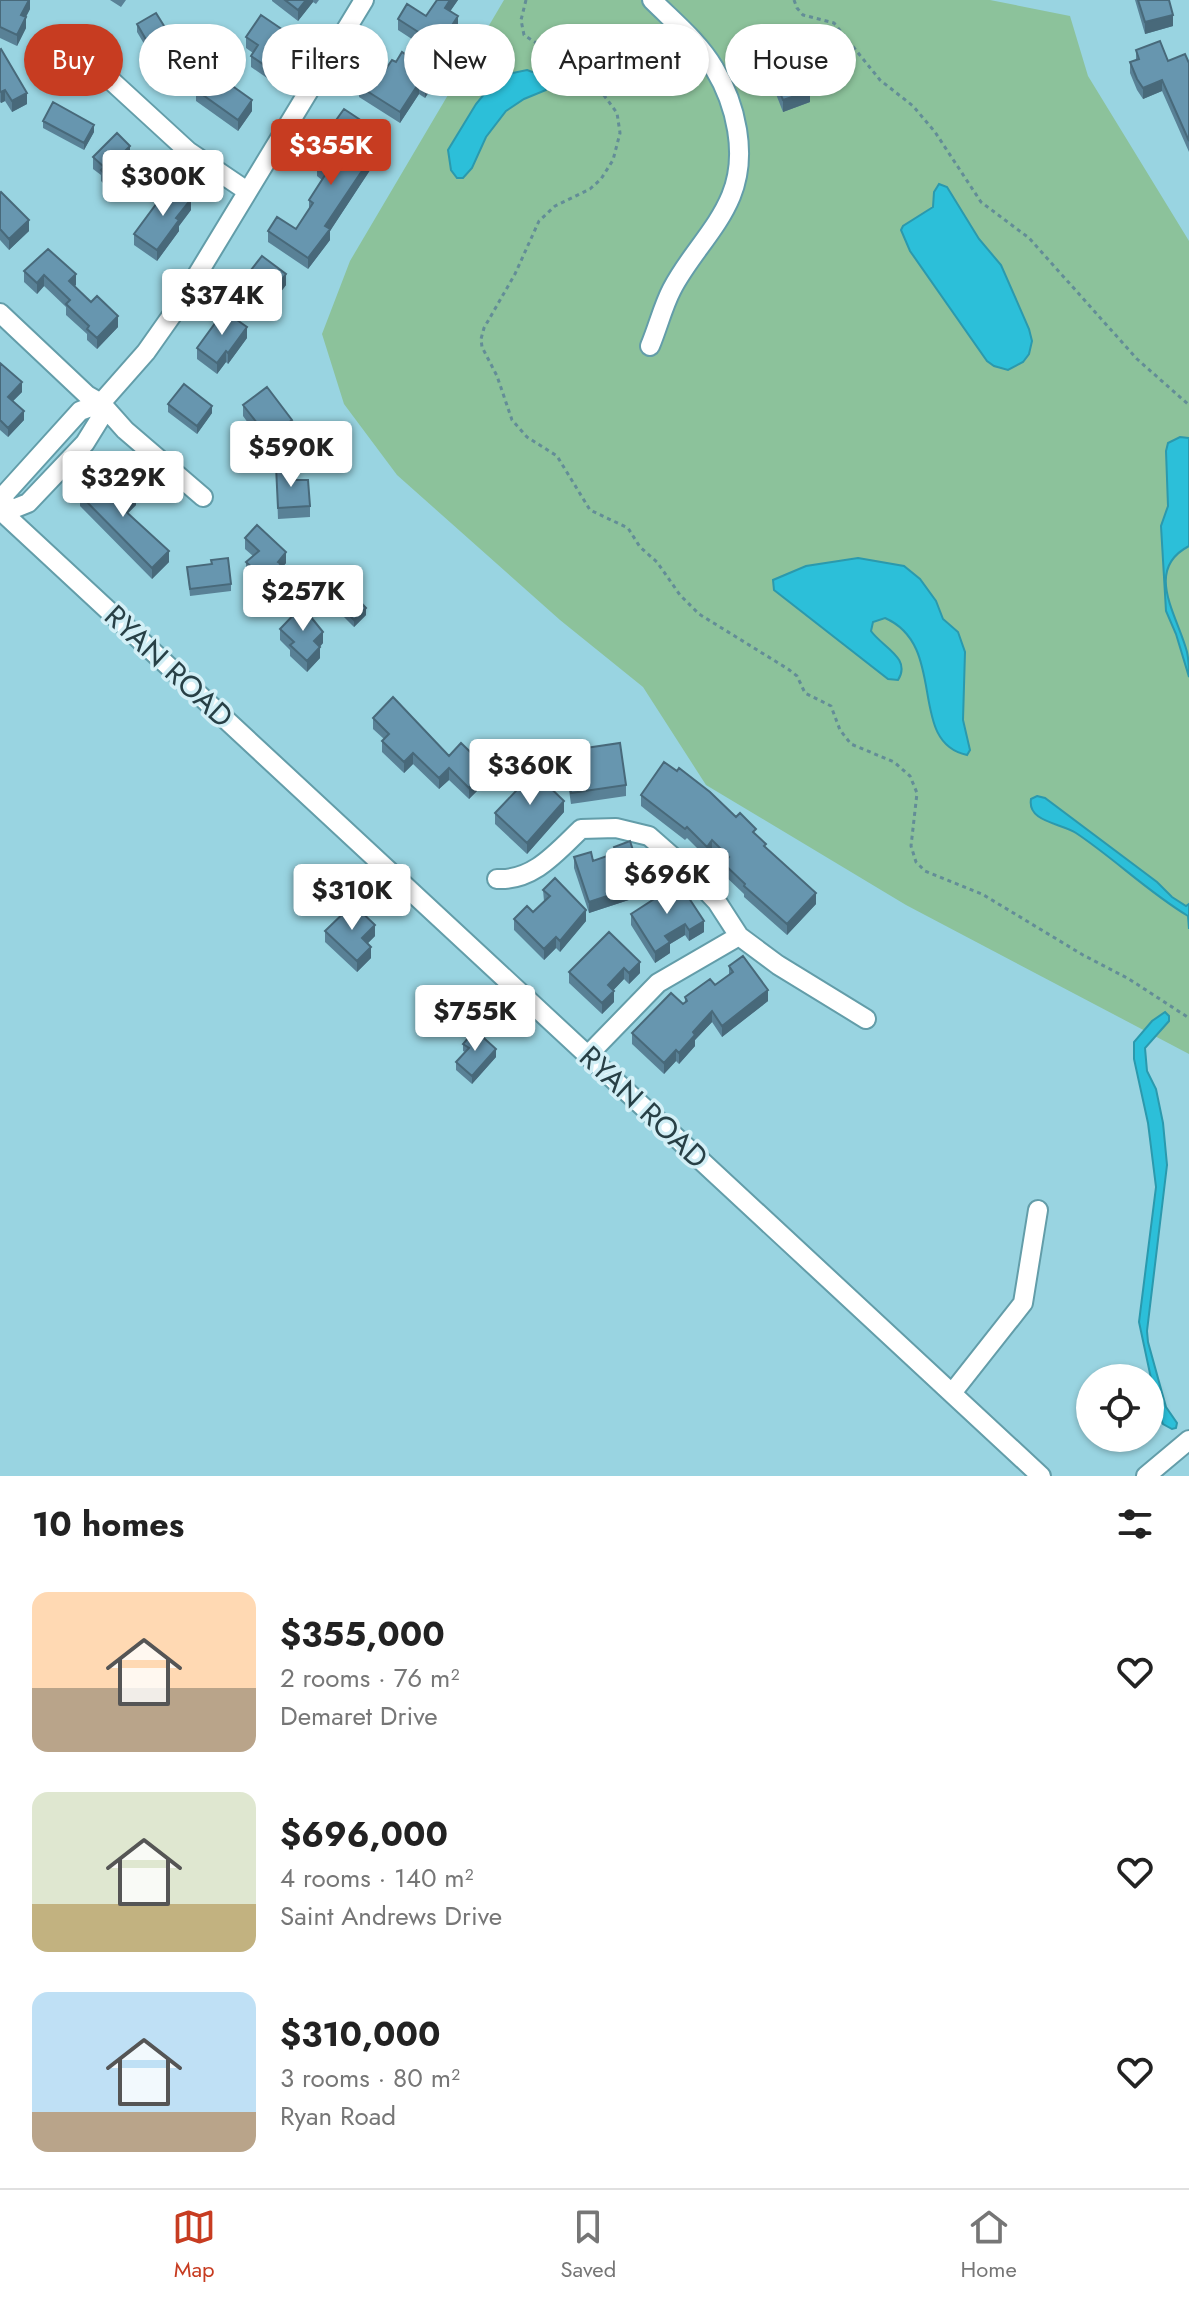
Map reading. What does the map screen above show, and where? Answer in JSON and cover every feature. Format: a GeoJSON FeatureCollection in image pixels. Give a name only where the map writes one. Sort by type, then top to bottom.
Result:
{"type":"FeatureCollection","features":[{"type":"Feature","properties":{"kind":"street"},"geometry":{"type":"LineString","coordinates":[[2,512],[5,494],[80,411],[101,403],[146,352],[177,308],[364,0]]}},
{"type":"Feature","properties":{"kind":"street"},"geometry":{"type":"LineString","coordinates":[[650,346],[672,288],[714,228],[732,196],[739,171],[738,138],[731,100],[713,65],[652,0]]}},
{"type":"Feature","properties":{"kind":"street"},"geometry":{"type":"LineString","coordinates":[[123,91],[188,151],[247,191]]}},
{"type":"Feature","properties":{"kind":"street"},"geometry":{"type":"LineString","coordinates":[[0,313],[87,395],[101,403],[125,430],[203,497]]}},
{"type":"Feature","properties":{"kind":"street","name":"RYAN ROAD"},"geometry":{"type":"LineString","coordinates":[[2,512],[1041,1476]]}},
{"type":"Feature","properties":{"kind":"street"},"geometry":{"type":"LineString","coordinates":[[497,879],[513,880],[542,866],[581,829],[616,828],[649,836],[717,902],[739,936],[778,965],[866,1019]]}},
{"type":"Feature","properties":{"kind":"street"},"geometry":{"type":"LineString","coordinates":[[588,1055],[658,983],[739,936]]}},
{"type":"Feature","properties":{"kind":"street"},"geometry":{"type":"LineString","coordinates":[[952,1393],[1023,1303],[1038,1210]]}},
{"type":"Feature","properties":{"kind":"street"},"geometry":{"type":"LineString","coordinates":[[1146,1476],[1189,1440]]}},
{"type":"Feature","properties":{"kind":"path"},"geometry":{"type":"LineString","coordinates":[[526,0],[521,20],[524,35],[564,61],[603,94],[617,113],[620,133],[613,160],[601,179],[590,189],[555,206],[539,221],[515,274],[484,328],[482,347],[497,376],[512,420],[527,437],[557,456],[590,510],[628,528],[640,547],[657,562],[680,595],[699,614],[793,672],[805,693],[831,706],[840,730],[855,747],[906,770],[917,793],[911,846],[921,867],[929,874],[982,894],[1129,979],[1189,1018]]}},
{"type":"Feature","properties":{"kind":"path"},"geometry":{"type":"LineString","coordinates":[[794,0],[803,15],[834,23],[880,80],[913,106],[935,132],[978,199],[1024,234],[1137,359],[1189,405]]}},
{"type":"Feature","properties":{"kind":"green space"},"geometry":{"type":"Polygon","coordinates":[[[504,0],[990,0],[1070,16],[1088,76],[1189,241],[1189,1054],[906,905],[706,785],[643,687],[560,620],[397,475],[344,404],[322,334],[350,261],[447,96],[515,96],[515,24],[490,24],[504,0]]]}},
{"type":"Feature","properties":{"kind":"water"},"geometry":{"type":"Polygon","coordinates":[[[531,71],[531,96],[506,111],[486,137],[472,168],[463,178],[457,178],[451,170],[448,150],[483,96],[515,96],[515,73],[531,71]]]}},
{"type":"Feature","properties":{"kind":"water"},"geometry":{"type":"Polygon","coordinates":[[[939,184],[947,187],[979,239],[1001,265],[1029,329],[1032,341],[1029,354],[1023,362],[1008,370],[987,361],[910,251],[901,230],[933,207],[934,192],[939,184]]]}},
{"type":"Feature","properties":{"kind":"water"},"geometry":{"type":"Polygon","coordinates":[[[1180,437],[1189,438],[1189,546],[1175,556],[1168,568],[1166,581],[1167,594],[1187,652],[1189,677],[1166,611],[1161,526],[1168,506],[1166,451],[1168,443],[1180,437]]]}},
{"type":"Feature","properties":{"kind":"water"},"geometry":{"type":"Polygon","coordinates":[[[858,558],[904,566],[920,579],[936,601],[943,619],[958,632],[965,652],[963,720],[970,750],[967,755],[949,747],[937,732],[923,670],[916,649],[904,631],[885,618],[873,622],[871,631],[894,653],[901,665],[898,680],[888,679],[774,590],[773,580],[806,566],[858,558]]]}},
{"type":"Feature","properties":{"kind":"water"},"geometry":{"type":"Polygon","coordinates":[[[1037,796],[1045,798],[1157,882],[1172,897],[1186,906],[1189,904],[1189,929],[1188,916],[1076,833],[1034,813],[1031,799],[1037,796]]]}},
{"type":"Feature","properties":{"kind":"water"},"geometry":{"type":"Polygon","coordinates":[[[1165,1012],[1169,1016],[1169,1021],[1145,1048],[1147,1071],[1156,1089],[1163,1123],[1167,1165],[1147,1331],[1154,1364],[1148,1364],[1139,1322],[1156,1187],[1148,1123],[1134,1059],[1134,1042],[1152,1021],[1165,1012]]]}},
{"type":"Feature","properties":{"kind":"water"},"geometry":{"type":"Polygon","coordinates":[[[1164,1400],[1177,1423],[1176,1428],[1164,1425],[1164,1400]]]}},
{"type":"Feature","properties":{"kind":"building"},"geometry":{"type":"Polygon","coordinates":[[[0,0],[29,0],[21,15],[26,17],[17,35],[0,27],[0,0]]]}},
{"type":"Feature","properties":{"kind":"building"},"geometry":{"type":"Polygon","coordinates":[[[285,0],[306,0],[298,10],[285,0]]]}},
{"type":"Feature","properties":{"kind":"building"},"geometry":{"type":"Polygon","coordinates":[[[437,0],[450,0],[445,8],[458,16],[453,24],[406,24],[398,19],[407,4],[426,16],[437,0]]]}},
{"type":"Feature","properties":{"kind":"building"},"geometry":{"type":"Polygon","coordinates":[[[1138,0],[1169,0],[1173,15],[1145,22],[1138,0]]]}},
{"type":"Feature","properties":{"kind":"building"},"geometry":{"type":"Polygon","coordinates":[[[156,13],[163,24],[139,24],[139,27],[137,24],[156,13]]]}},
{"type":"Feature","properties":{"kind":"building"},"geometry":{"type":"Polygon","coordinates":[[[261,15],[274,24],[262,24],[262,64],[251,56],[258,45],[246,37],[261,15]]]}},
{"type":"Feature","properties":{"kind":"building"},"geometry":{"type":"Polygon","coordinates":[[[1160,41],[1168,61],[1185,54],[1189,63],[1189,141],[1162,80],[1143,88],[1130,62],[1139,59],[1136,50],[1160,41]]]}},
{"type":"Feature","properties":{"kind":"building"},"geometry":{"type":"Polygon","coordinates":[[[0,50],[24,88],[24,95],[12,101],[5,90],[0,91],[0,50]]]}},
{"type":"Feature","properties":{"kind":"building"},"geometry":{"type":"Polygon","coordinates":[[[402,52],[404,96],[410,96],[400,112],[375,96],[388,96],[388,66],[392,60],[396,62],[402,52]]]}},
{"type":"Feature","properties":{"kind":"building"},"geometry":{"type":"Polygon","coordinates":[[[204,96],[246,96],[252,100],[238,120],[204,96]]]}},
{"type":"Feature","properties":{"kind":"building"},"geometry":{"type":"Polygon","coordinates":[[[53,102],[94,125],[84,143],[43,121],[53,102]]]}},
{"type":"Feature","properties":{"kind":"building"},"geometry":{"type":"Polygon","coordinates":[[[344,109],[383,135],[325,226],[330,229],[308,258],[268,231],[277,217],[296,229],[313,203],[309,200],[327,172],[317,165],[326,152],[339,160],[355,136],[334,123],[344,109]]]}},
{"type":"Feature","properties":{"kind":"building"},"geometry":{"type":"Polygon","coordinates":[[[117,133],[130,146],[124,152],[142,168],[125,186],[113,175],[110,179],[101,170],[104,167],[93,157],[117,133]]]}},
{"type":"Feature","properties":{"kind":"building"},"geometry":{"type":"Polygon","coordinates":[[[171,184],[191,199],[157,250],[134,234],[171,184]]]}},
{"type":"Feature","properties":{"kind":"building"},"geometry":{"type":"Polygon","coordinates":[[[1,192],[29,220],[9,239],[0,229],[1,192]]]}},
{"type":"Feature","properties":{"kind":"building"},"geometry":{"type":"Polygon","coordinates":[[[48,249],[76,274],[69,281],[91,302],[97,296],[118,316],[97,338],[66,304],[70,300],[44,275],[37,283],[24,271],[48,249]]]}},
{"type":"Feature","properties":{"kind":"building"},"geometry":{"type":"Polygon","coordinates":[[[262,256],[286,274],[261,307],[233,287],[262,256]]]}},
{"type":"Feature","properties":{"kind":"building"},"geometry":{"type":"Polygon","coordinates":[[[224,311],[247,327],[217,363],[197,348],[224,311]]]}},
{"type":"Feature","properties":{"kind":"building"},"geometry":{"type":"Polygon","coordinates":[[[0,363],[22,382],[8,397],[24,411],[8,428],[0,420],[0,363]]]}},
{"type":"Feature","properties":{"kind":"building"},"geometry":{"type":"Polygon","coordinates":[[[184,384],[212,406],[197,426],[168,404],[184,384]]]}},
{"type":"Feature","properties":{"kind":"building"},"geometry":{"type":"Polygon","coordinates":[[[267,387],[292,420],[262,443],[250,428],[257,423],[243,405],[267,387]]]}},
{"type":"Feature","properties":{"kind":"building"},"geometry":{"type":"Polygon","coordinates":[[[294,465],[295,480],[308,480],[310,506],[278,508],[276,466],[294,465]]]}},
{"type":"Feature","properties":{"kind":"building"},"geometry":{"type":"Polygon","coordinates":[[[98,476],[113,490],[122,481],[136,494],[122,508],[169,551],[152,568],[80,495],[98,476]]]}},
{"type":"Feature","properties":{"kind":"building"},"geometry":{"type":"Polygon","coordinates":[[[257,525],[286,552],[278,562],[281,564],[266,580],[246,562],[259,551],[245,538],[257,525]]]}},
{"type":"Feature","properties":{"kind":"building"},"geometry":{"type":"Polygon","coordinates":[[[228,558],[231,584],[190,589],[187,567],[212,564],[211,560],[228,558]]]}},
{"type":"Feature","properties":{"kind":"building"},"geometry":{"type":"Polygon","coordinates":[[[352,593],[366,608],[354,620],[340,605],[352,593]]]}},
{"type":"Feature","properties":{"kind":"building"},"geometry":{"type":"Polygon","coordinates":[[[302,606],[323,632],[314,641],[320,647],[307,661],[290,645],[294,642],[280,629],[302,606]]]}},
{"type":"Feature","properties":{"kind":"building"},"geometry":{"type":"Polygon","coordinates":[[[393,697],[449,756],[461,743],[488,769],[469,788],[449,768],[439,778],[413,753],[404,762],[382,741],[389,734],[373,718],[393,697]]]}},
{"type":"Feature","properties":{"kind":"building"},"geometry":{"type":"Polygon","coordinates":[[[620,743],[626,785],[571,793],[565,751],[620,743]]]}},
{"type":"Feature","properties":{"kind":"building"},"geometry":{"type":"Polygon","coordinates":[[[664,762],[677,771],[679,768],[736,817],[740,813],[756,829],[753,832],[766,844],[764,846],[816,893],[787,924],[723,863],[729,857],[712,840],[707,847],[687,827],[685,829],[641,795],[664,762]]]}},
{"type":"Feature","properties":{"kind":"building"},"geometry":{"type":"Polygon","coordinates":[[[534,772],[564,801],[527,843],[495,813],[534,772]]]}},
{"type":"Feature","properties":{"kind":"building"},"geometry":{"type":"Polygon","coordinates":[[[630,841],[644,884],[589,902],[574,857],[591,852],[593,861],[616,853],[614,847],[630,841]]]}},
{"type":"Feature","properties":{"kind":"building"},"geometry":{"type":"Polygon","coordinates":[[[555,878],[586,910],[560,941],[556,937],[544,949],[514,919],[527,906],[533,912],[550,896],[543,890],[555,878]]]}},
{"type":"Feature","properties":{"kind":"building"},"geometry":{"type":"Polygon","coordinates":[[[679,883],[704,921],[689,930],[685,924],[665,936],[670,942],[655,952],[631,914],[679,883]]]}},
{"type":"Feature","properties":{"kind":"building"},"geometry":{"type":"Polygon","coordinates":[[[353,904],[375,925],[362,938],[371,947],[357,961],[325,931],[353,904]]]}},
{"type":"Feature","properties":{"kind":"building"},"geometry":{"type":"Polygon","coordinates":[[[609,932],[640,962],[629,973],[624,968],[608,985],[614,991],[602,1003],[569,972],[609,932]]]}},
{"type":"Feature","properties":{"kind":"building"},"geometry":{"type":"Polygon","coordinates":[[[743,956],[768,990],[722,1026],[712,1011],[679,1053],[676,1050],[664,1063],[632,1033],[671,993],[683,1004],[687,1001],[685,997],[710,979],[715,985],[733,972],[729,966],[743,956]]]}},
{"type":"Feature","properties":{"kind":"building"},"geometry":{"type":"Polygon","coordinates":[[[475,1030],[496,1049],[472,1076],[456,1062],[469,1048],[463,1044],[475,1030]]]}}]}
